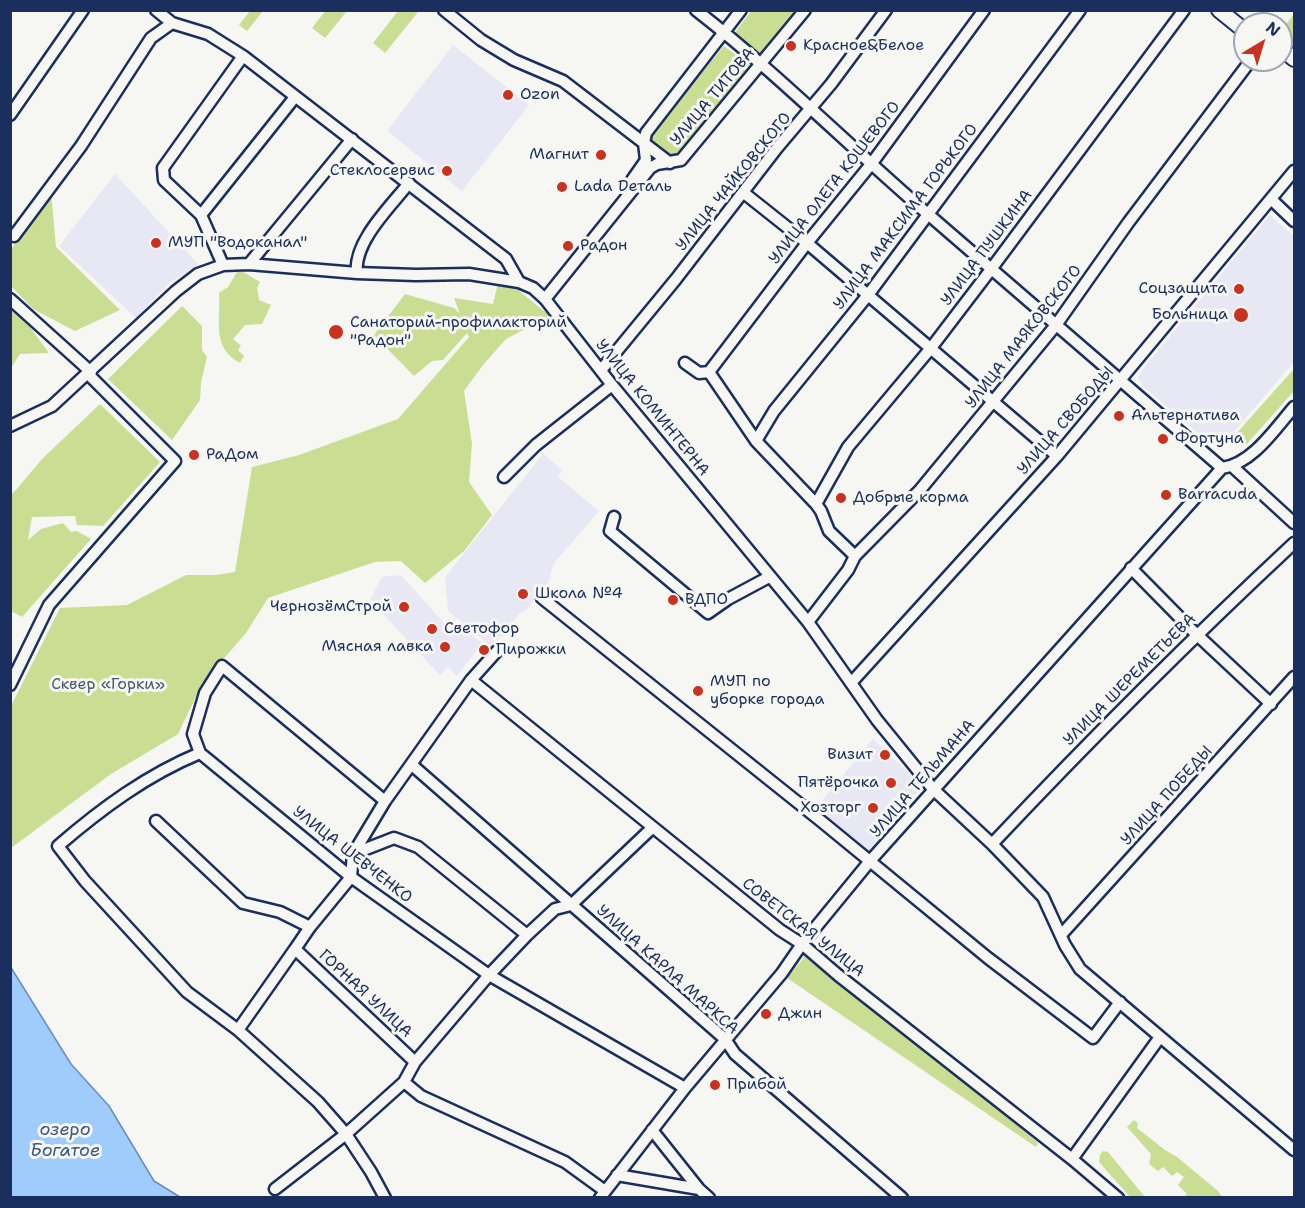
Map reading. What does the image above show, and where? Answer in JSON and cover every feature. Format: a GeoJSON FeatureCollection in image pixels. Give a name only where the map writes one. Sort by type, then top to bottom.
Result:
{"type":"FeatureCollection","features":[{"type":"Feature","properties":{"kind":"main road"},"geometry":{"type":"LineString","coordinates":[[1219,10],[1233,21]]}},
{"type":"Feature","properties":{"kind":"street"},"geometry":{"type":"LineString","coordinates":[[10,115],[83,10]]}},
{"type":"Feature","properties":{"kind":"street"},"geometry":{"type":"LineString","coordinates":[[156,10],[172,23],[208,34],[243,56],[506,259],[519,282]]}},
{"type":"Feature","properties":{"kind":"street"},"geometry":{"type":"LineString","coordinates":[[444,10],[481,40],[514,60],[563,81],[634,134],[645,138],[670,163]]}},
{"type":"Feature","properties":{"kind":"street"},"geometry":{"type":"LineString","coordinates":[[696,10],[761,63],[928,214],[1056,325],[1294,524]]}},
{"type":"Feature","properties":{"kind":"street","name":"УЛИЦА ТИТОВА"},"geometry":{"type":"LineString","coordinates":[[542,297],[644,164],[646,160],[645,138],[741,10]]}},
{"type":"Feature","properties":{"kind":"street","name":"УЛИЦА ТИТОВА"},"geometry":{"type":"LineString","coordinates":[[542,297],[650,168],[657,164],[681,160],[805,10]]}},
{"type":"Feature","properties":{"kind":"street","name":"УЛИЦА ЧАЙКОВСКОГО"},"geometry":{"type":"LineString","coordinates":[[602,369],[676,279],[777,148],[811,110],[886,10]]}},
{"type":"Feature","properties":{"kind":"street","name":"УЛИЦА ОЛЕГА КОШЕВОГО"},"geometry":{"type":"LineString","coordinates":[[709,372],[807,243],[872,163],[984,10]]}},
{"type":"Feature","properties":{"kind":"street","name":"УЛИЦА МАКСИМА ГОРЬКОГО"},"geometry":{"type":"LineString","coordinates":[[756,441],[774,411],[868,295],[1080,10]]}},
{"type":"Feature","properties":{"kind":"street","name":"УЛИЦА ПУШКИНА"},"geometry":{"type":"LineString","coordinates":[[816,504],[848,447],[931,348],[1184,10]]}},
{"type":"Feature","properties":{"kind":"street"},"geometry":{"type":"LineString","coordinates":[[14,236],[81,146],[151,38],[172,23]]}},
{"type":"Feature","properties":{"kind":"street"},"geometry":{"type":"LineString","coordinates":[[223,265],[201,215],[164,180],[163,168],[243,56]]}},
{"type":"Feature","properties":{"kind":"street","name":"УЛИЦА МАЯКОВСКОГО"},"geometry":{"type":"LineString","coordinates":[[808,622],[848,570],[855,556],[920,490],[1056,325],[1128,224],[1242,72]]}},
{"type":"Feature","properties":{"kind":"street"},"geometry":{"type":"LineString","coordinates":[[201,215],[295,97]]}},
{"type":"Feature","properties":{"kind":"street"},"geometry":{"type":"LineString","coordinates":[[249,264],[352,139]]}},
{"type":"Feature","properties":{"kind":"street","name":"УЛИЦА СВОБОДЫ"},"geometry":{"type":"LineString","coordinates":[[851,683],[1057,456],[1294,171]]}},
{"type":"Feature","properties":{"kind":"street"},"geometry":{"type":"LineString","coordinates":[[357,273],[356,263],[362,244],[409,183]]}},
{"type":"Feature","properties":{"kind":"street"},"geometry":{"type":"LineString","coordinates":[[744,193],[807,243],[1057,456]]}},
{"type":"Feature","properties":{"kind":"street"},"geometry":{"type":"LineString","coordinates":[[1272,200],[1294,221]]}},
{"type":"Feature","properties":{"kind":"street","name":"УЛИЦА КОМИНТЕРНА"},"geometry":{"type":"LineString","coordinates":[[10,426],[52,406],[176,291],[198,274],[223,265],[249,264],[357,273],[469,274],[519,282],[533,288],[808,622],[877,720],[933,789],[992,844],[1043,897],[1065,945],[1080,969],[1294,1150]]}},
{"type":"Feature","properties":{"kind":"street"},"geometry":{"type":"LineString","coordinates":[[10,299],[89,373],[175,461],[49,605],[10,685]]}},
{"type":"Feature","properties":{"kind":"street"},"geometry":{"type":"LineString","coordinates":[[685,363],[699,374],[709,372],[756,441],[816,504],[829,531],[855,556]]}},
{"type":"Feature","properties":{"kind":"street"},"geometry":{"type":"LineString","coordinates":[[504,477],[536,445],[612,384]]}},
{"type":"Feature","properties":{"kind":"street","name":"УЛИЦА ТЕЛЬМАНА"},"geometry":{"type":"LineString","coordinates":[[603,1194],[725,1038],[782,973],[802,944],[870,861],[933,789],[1131,568],[1228,468],[1254,451],[1294,407]]}},
{"type":"Feature","properties":{"kind":"street"},"geometry":{"type":"LineString","coordinates":[[614,517],[610,531],[708,613],[728,599],[770,577]]}},
{"type":"Feature","properties":{"kind":"street","name":"УЛИЦА ШЕРЕМЕТЬЕВА"},"geometry":{"type":"LineString","coordinates":[[992,844],[1197,634],[1294,543]]}},
{"type":"Feature","properties":{"kind":"street"},"geometry":{"type":"LineString","coordinates":[[1131,568],[1270,704]]}},
{"type":"Feature","properties":{"kind":"street"},"geometry":{"type":"LineString","coordinates":[[542,598],[988,958],[1093,1038],[1120,1002]]}},
{"type":"Feature","properties":{"kind":"street"},"geometry":{"type":"LineString","coordinates":[[351,878],[353,854],[385,801],[471,680],[497,651]]}},
{"type":"Feature","properties":{"kind":"street"},"geometry":{"type":"LineString","coordinates":[[385,801],[222,666],[205,693],[193,734],[200,753],[139,783],[90,818],[58,846],[85,881],[187,992],[238,1030],[318,1102],[346,1134],[385,1197]]}},
{"type":"Feature","properties":{"kind":"street","name":"УЛИЦА ПОБЕДЫ"},"geometry":{"type":"LineString","coordinates":[[1061,935],[1294,677]]}},
{"type":"Feature","properties":{"kind":"street","name":"СОВЕТСКАЯ УЛИЦА"},"geometry":{"type":"LineString","coordinates":[[471,680],[652,828],[780,930],[802,944],[1117,1197]]}},
{"type":"Feature","properties":{"kind":"street","name":"УЛИЦА ШЕВЧЕНКО"},"geometry":{"type":"LineString","coordinates":[[200,753],[351,878],[489,975],[685,1088]]}},
{"type":"Feature","properties":{"kind":"street","name":"УЛИЦА КАРЛА МАРКСА"},"geometry":{"type":"LineString","coordinates":[[412,765],[725,1038],[735,1054],[895,1195]]}},
{"type":"Feature","properties":{"kind":"street"},"geometry":{"type":"LineString","coordinates":[[156,821],[243,903],[280,912],[310,927]]}},
{"type":"Feature","properties":{"kind":"street"},"geometry":{"type":"LineString","coordinates":[[489,975],[555,909],[571,905],[652,828]]}},
{"type":"Feature","properties":{"kind":"street"},"geometry":{"type":"LineString","coordinates":[[353,854],[394,838],[418,848],[527,935]]}},
{"type":"Feature","properties":{"kind":"street","name":"ГОРНАЯ УЛИЦА"},"geometry":{"type":"LineString","coordinates":[[351,878],[310,927],[295,949],[415,1062]]}},
{"type":"Feature","properties":{"kind":"street"},"geometry":{"type":"LineString","coordinates":[[238,1030],[295,949]]}},
{"type":"Feature","properties":{"kind":"street","name":"ГОРНАЯ УЛИЦА"},"geometry":{"type":"LineString","coordinates":[[275,1189],[346,1134],[404,1082],[415,1062],[489,975]]}},
{"type":"Feature","properties":{"kind":"street"},"geometry":{"type":"LineString","coordinates":[[1072,1159],[1161,1037]]}},
{"type":"Feature","properties":{"kind":"street"},"geometry":{"type":"LineString","coordinates":[[404,1082],[421,1096],[565,1162],[603,1194]]}},
{"type":"Feature","properties":{"kind":"street"},"geometry":{"type":"LineString","coordinates":[[652,1130],[699,1189],[710,1197]]}},
{"type":"Feature","properties":{"kind":"street"},"geometry":{"type":"LineString","coordinates":[[616,1175],[699,1189]]}},
{"type":"Feature","properties":{"kind":"shaded area"},"geometry":{"type":"Polygon","coordinates":[[[453,45],[529,105],[462,191],[387,131],[453,45]]]}},
{"type":"Feature","properties":{"kind":"shaded area","name":"МУП \"Водоканал\""},"geometry":{"type":"Polygon","coordinates":[[[115,174],[199,265],[169,283],[136,318],[59,246],[115,174]]]}},
{"type":"Feature","properties":{"kind":"shaded area","name":"Больница"},"geometry":{"type":"Polygon","coordinates":[[[1270,215],[1294,236],[1294,362],[1218,450],[1145,388],[1138,378],[1270,215]]]}},
{"type":"Feature","properties":{"kind":"shaded area"},"geometry":{"type":"Polygon","coordinates":[[[543,454],[562,470],[558,477],[599,511],[554,563],[547,586],[525,611],[521,612],[492,647],[448,611],[445,577],[543,454]]]}},
{"type":"Feature","properties":{"kind":"shaded area"},"geometry":{"type":"Polygon","coordinates":[[[401,575],[444,623],[449,618],[482,643],[457,676],[448,667],[440,675],[370,600],[382,577],[401,575]]]}},
{"type":"Feature","properties":{"kind":"shaded area"},"geometry":{"type":"Polygon","coordinates":[[[873,739],[918,782],[917,792],[869,851],[816,808],[873,739]]]}},
{"type":"Feature","properties":{"kind":"green space"},"geometry":{"type":"Polygon","coordinates":[[[326,10],[347,11],[325,38],[312,28],[326,10]]]}},
{"type":"Feature","properties":{"kind":"green space"},"geometry":{"type":"Polygon","coordinates":[[[250,11],[263,11],[247,31],[239,25],[250,11]]]}},
{"type":"Feature","properties":{"kind":"green space"},"geometry":{"type":"Polygon","coordinates":[[[398,11],[418,12],[385,53],[373,43],[398,11]]]}},
{"type":"Feature","properties":{"kind":"green space"},"geometry":{"type":"Polygon","coordinates":[[[751,11],[802,11],[760,58],[733,35],[751,11]]]}},
{"type":"Feature","properties":{"kind":"green space"},"geometry":{"type":"Polygon","coordinates":[[[1294,14],[1294,45],[1293,44],[1294,14]]]}},
{"type":"Feature","properties":{"kind":"green space"},"geometry":{"type":"Polygon","coordinates":[[[724,46],[749,65],[750,72],[674,160],[648,145],[648,137],[724,46]]]}},
{"type":"Feature","properties":{"kind":"green space"},"geometry":{"type":"Polygon","coordinates":[[[51,193],[56,247],[120,310],[75,331],[33,309],[11,286],[10,247],[12,248],[51,193]]]}},
{"type":"Feature","properties":{"kind":"green space"},"geometry":{"type":"Polygon","coordinates":[[[237,272],[243,272],[260,282],[257,288],[259,300],[271,305],[262,324],[245,325],[233,339],[241,346],[238,350],[244,356],[240,363],[225,350],[219,332],[219,293],[228,287],[237,272]]]}},
{"type":"Feature","properties":{"kind":"green space","name":"Сквер «Горки»"},"geometry":{"type":"Polygon","coordinates":[[[498,283],[513,286],[550,316],[506,339],[464,391],[472,444],[469,482],[492,515],[464,551],[425,583],[401,561],[375,562],[268,598],[246,633],[202,684],[178,734],[111,774],[11,848],[11,706],[60,608],[127,605],[186,575],[235,572],[252,467],[299,455],[398,419],[469,337],[467,333],[443,360],[432,361],[414,376],[374,335],[405,294],[454,308],[460,314],[454,298],[493,304],[498,283]]]}},
{"type":"Feature","properties":{"kind":"green space"},"geometry":{"type":"Polygon","coordinates":[[[182,306],[202,326],[202,350],[207,357],[201,382],[200,400],[172,440],[108,379],[182,306]]]}},
{"type":"Feature","properties":{"kind":"green space"},"geometry":{"type":"Polygon","coordinates":[[[11,309],[27,323],[49,353],[20,354],[11,368],[11,309]]]}},
{"type":"Feature","properties":{"kind":"green space"},"geometry":{"type":"Polygon","coordinates":[[[1292,371],[1294,391],[1246,445],[1235,435],[1292,371]]]}},
{"type":"Feature","properties":{"kind":"green space"},"geometry":{"type":"Polygon","coordinates":[[[100,404],[160,462],[103,526],[77,525],[75,516],[32,517],[28,540],[41,529],[63,523],[71,532],[77,531],[91,539],[22,617],[11,611],[11,494],[42,459],[100,404]]]}},
{"type":"Feature","properties":{"kind":"green space"},"geometry":{"type":"Polygon","coordinates":[[[807,954],[990,1102],[1038,1143],[1036,1147],[787,978],[807,954]]]}},
{"type":"Feature","properties":{"kind":"green space"},"geometry":{"type":"Polygon","coordinates":[[[1134,1120],[1138,1123],[1137,1128],[1177,1157],[1218,1191],[1222,1197],[1184,1197],[1187,1194],[1178,1185],[1184,1177],[1177,1172],[1172,1176],[1163,1167],[1158,1171],[1149,1164],[1151,1154],[1127,1127],[1134,1120]]]}},
{"type":"Feature","properties":{"kind":"green space"},"geometry":{"type":"Polygon","coordinates":[[[1103,1151],[1108,1152],[1145,1197],[1130,1197],[1099,1162],[1103,1151]]]}},
{"type":"Feature","properties":{"kind":"water","name":"озеро Богатое"},"geometry":{"type":"Polygon","coordinates":[[[10,966],[71,1064],[109,1106],[154,1181],[180,1197],[11,1197],[10,966]]]}},
{"type":"Feature","properties":{"kind":"place","name":"Красное&Белое"},"geometry":{"type":"Point","coordinates":[791,46]}},
{"type":"Feature","properties":{"kind":"place","name":"Ozon"},"geometry":{"type":"Point","coordinates":[508,95]}},
{"type":"Feature","properties":{"kind":"place","name":"Магнит"},"geometry":{"type":"Point","coordinates":[601,155]}},
{"type":"Feature","properties":{"kind":"place","name":"Стеклосервис"},"geometry":{"type":"Point","coordinates":[447,171]}},
{"type":"Feature","properties":{"kind":"place","name":"Lada Dеталь"},"geometry":{"type":"Point","coordinates":[562,187]}},
{"type":"Feature","properties":{"kind":"place","name":"МУП \"Водоканал\""},"geometry":{"type":"Point","coordinates":[156,243]}},
{"type":"Feature","properties":{"kind":"place","name":"Радон"},"geometry":{"type":"Point","coordinates":[568,246]}},
{"type":"Feature","properties":{"kind":"place","name":"Соцзащита"},"geometry":{"type":"Point","coordinates":[1239,289]}},
{"type":"Feature","properties":{"kind":"place","name":"Больница"},"geometry":{"type":"Point","coordinates":[1241,315]}},
{"type":"Feature","properties":{"kind":"place","name":"Санаторий-профилакторий \"Радон\""},"geometry":{"type":"Point","coordinates":[336,332]}},
{"type":"Feature","properties":{"kind":"place","name":"Альтернатива"},"geometry":{"type":"Point","coordinates":[1119,416]}},
{"type":"Feature","properties":{"kind":"place","name":"Фортуна"},"geometry":{"type":"Point","coordinates":[1163,439]}},
{"type":"Feature","properties":{"kind":"place","name":"РаДом"},"geometry":{"type":"Point","coordinates":[194,455]}},
{"type":"Feature","properties":{"kind":"place","name":"Barracuda"},"geometry":{"type":"Point","coordinates":[1166,495]}},
{"type":"Feature","properties":{"kind":"place","name":"Добрые корма"},"geometry":{"type":"Point","coordinates":[841,498]}},
{"type":"Feature","properties":{"kind":"place","name":"Школа №4"},"geometry":{"type":"Point","coordinates":[523,594]}},
{"type":"Feature","properties":{"kind":"place","name":"ВДПО"},"geometry":{"type":"Point","coordinates":[673,600]}},
{"type":"Feature","properties":{"kind":"place","name":"ЧернозёмСтрой"},"geometry":{"type":"Point","coordinates":[404,607]}},
{"type":"Feature","properties":{"kind":"place","name":"Светофор"},"geometry":{"type":"Point","coordinates":[432,629]}},
{"type":"Feature","properties":{"kind":"place","name":"Мясная лавка"},"geometry":{"type":"Point","coordinates":[445,647]}},
{"type":"Feature","properties":{"kind":"place","name":"Пирожки"},"geometry":{"type":"Point","coordinates":[484,650]}},
{"type":"Feature","properties":{"kind":"place","name":"МУП по уборке города"},"geometry":{"type":"Point","coordinates":[698,691]}},
{"type":"Feature","properties":{"kind":"place","name":"Визит"},"geometry":{"type":"Point","coordinates":[885,755]}},
{"type":"Feature","properties":{"kind":"place","name":"Пятёрочка"},"geometry":{"type":"Point","coordinates":[891,783]}},
{"type":"Feature","properties":{"kind":"place","name":"Хозторг"},"geometry":{"type":"Point","coordinates":[873,808]}},
{"type":"Feature","properties":{"kind":"place","name":"Джин"},"geometry":{"type":"Point","coordinates":[766,1014]}},
{"type":"Feature","properties":{"kind":"place","name":"Прибой"},"geometry":{"type":"Point","coordinates":[715,1085]}}]}
